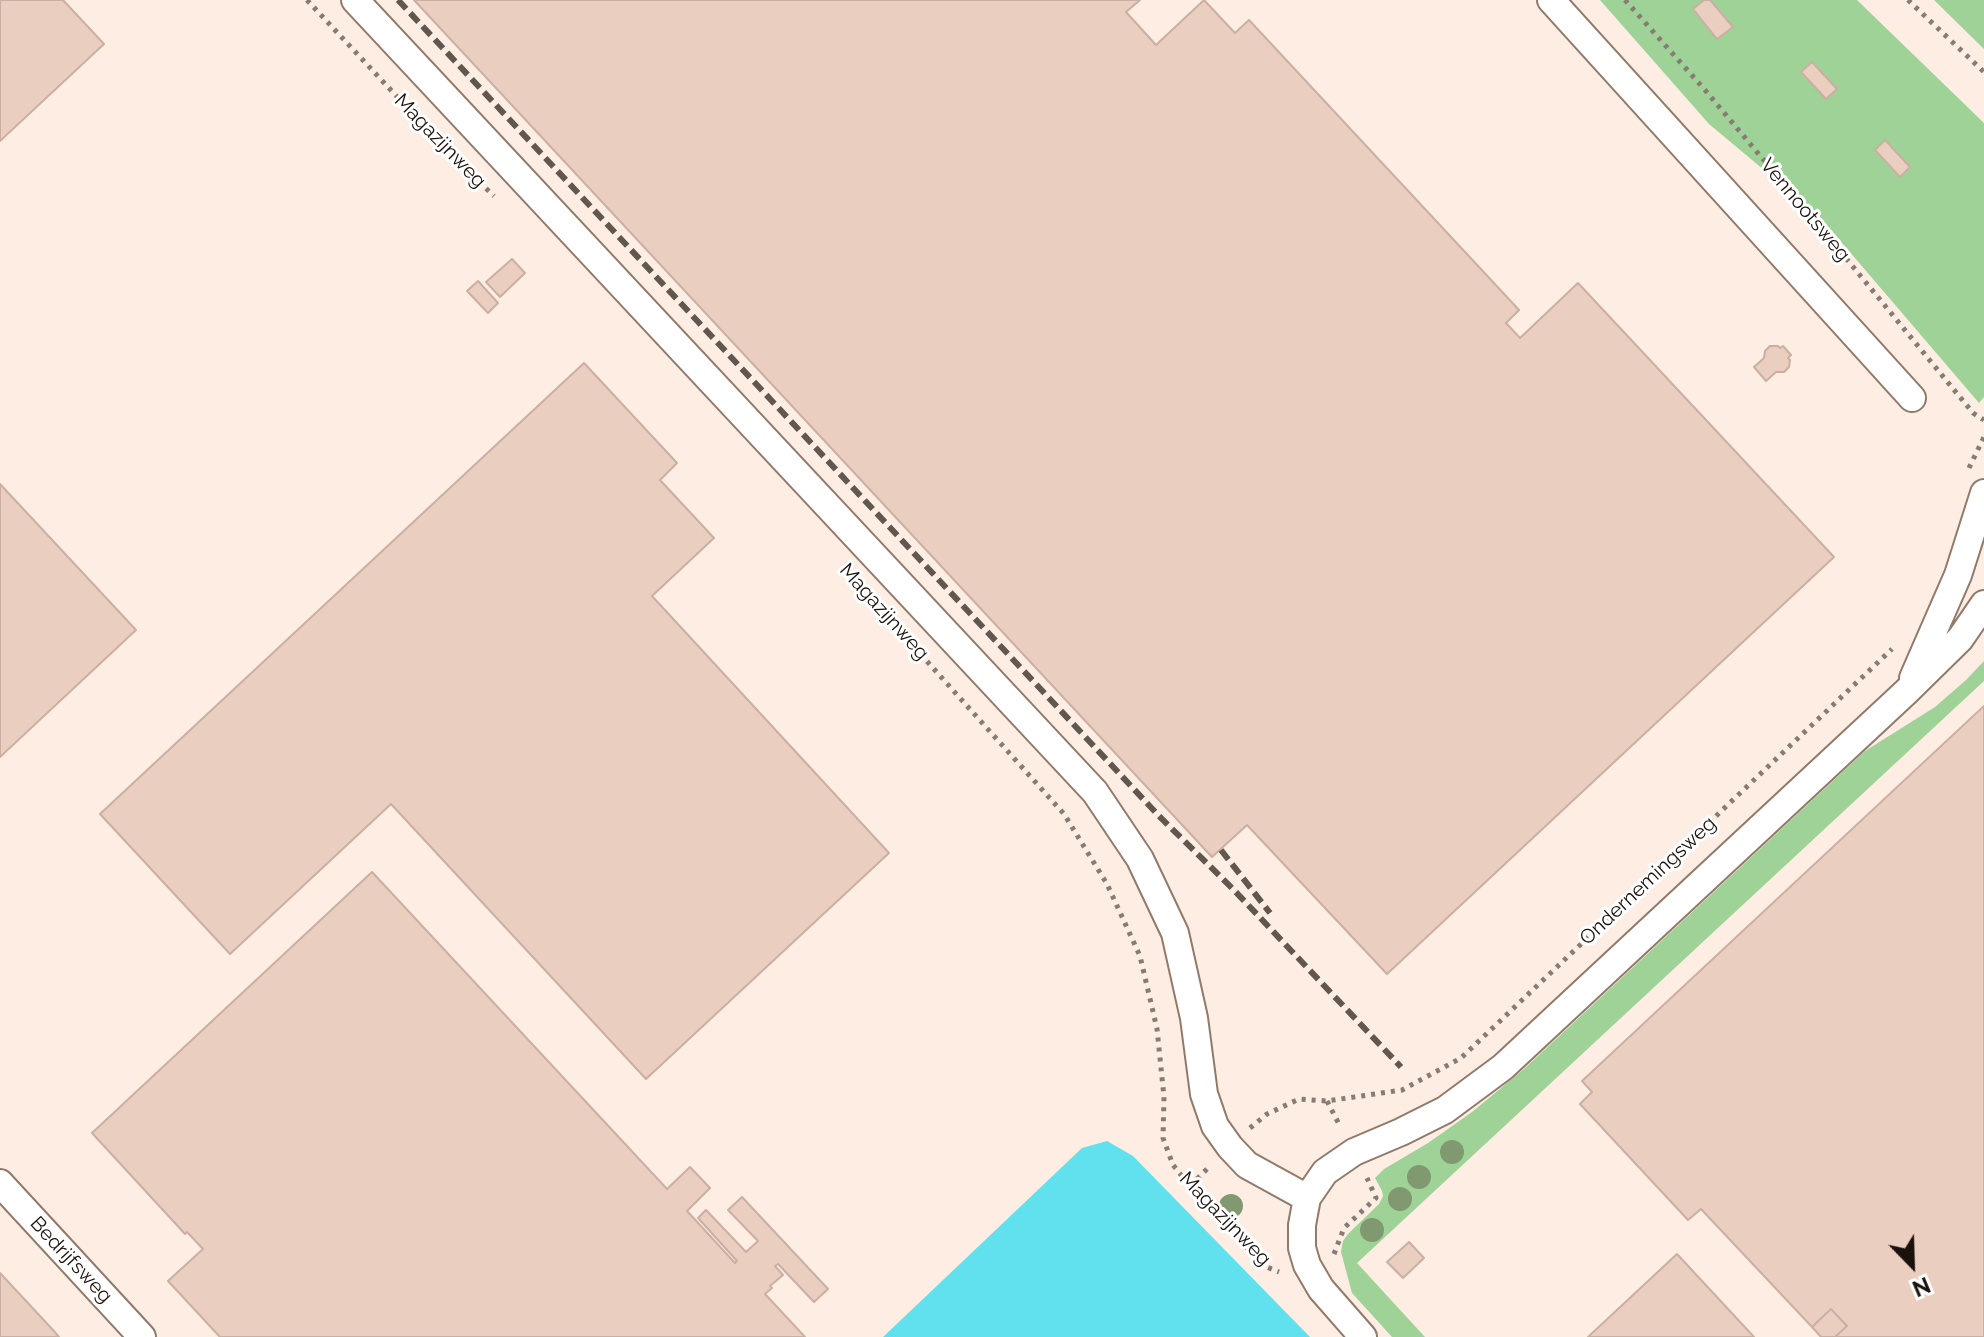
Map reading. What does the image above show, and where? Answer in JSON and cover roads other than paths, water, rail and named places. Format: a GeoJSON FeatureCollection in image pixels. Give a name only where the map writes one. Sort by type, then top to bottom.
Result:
{"type":"FeatureCollection","features":[{"type":"Feature","properties":{"kind":"street","name":"Magazijnweg"},"geometry":{"type":"LineString","coordinates":[[355,0],[1095,792],[1140,859],[1175,933],[1194,1018],[1204,1094],[1215,1126],[1247,1165],[1307,1198]]}},
{"type":"Feature","properties":{"kind":"street"},"geometry":{"type":"LineString","coordinates":[[1551,0],[1912,398]]}},
{"type":"Feature","properties":{"kind":"street","name":"Ondernemingsweg"},"geometry":{"type":"LineString","coordinates":[[1906,692],[1958,575],[1974,486]]}},
{"type":"Feature","properties":{"kind":"street","name":"Ondernemingsweg"},"geometry":{"type":"LineString","coordinates":[[1307,1198],[1325,1172],[1354,1152],[1445,1110],[1503,1067],[1906,692],[1960,639],[1984,604]]}},
{"type":"Feature","properties":{"kind":"street","name":"Bedrijfsweg"},"geometry":{"type":"LineString","coordinates":[[0,1183],[142,1337]]}},
{"type":"Feature","properties":{"kind":"street"},"geometry":{"type":"LineString","coordinates":[[1307,1198],[1302,1225],[1302,1248],[1307,1265],[1321,1289],[1363,1337]]}},
{"type":"Feature","properties":{"kind":"water"},"geometry":{"type":"Polygon","coordinates":[[[1107,1141],[1133,1156],[1310,1337],[883,1337],[1082,1148],[1107,1141]]]}},
{"type":"Feature","properties":{"kind":"railway"},"geometry":{"type":"LineString","coordinates":[[398,0],[1159,816],[1233,889],[1401,1067]]}},
{"type":"Feature","properties":{"kind":"railway"},"geometry":{"type":"LineString","coordinates":[[1221,850],[1270,913]]}}]}
